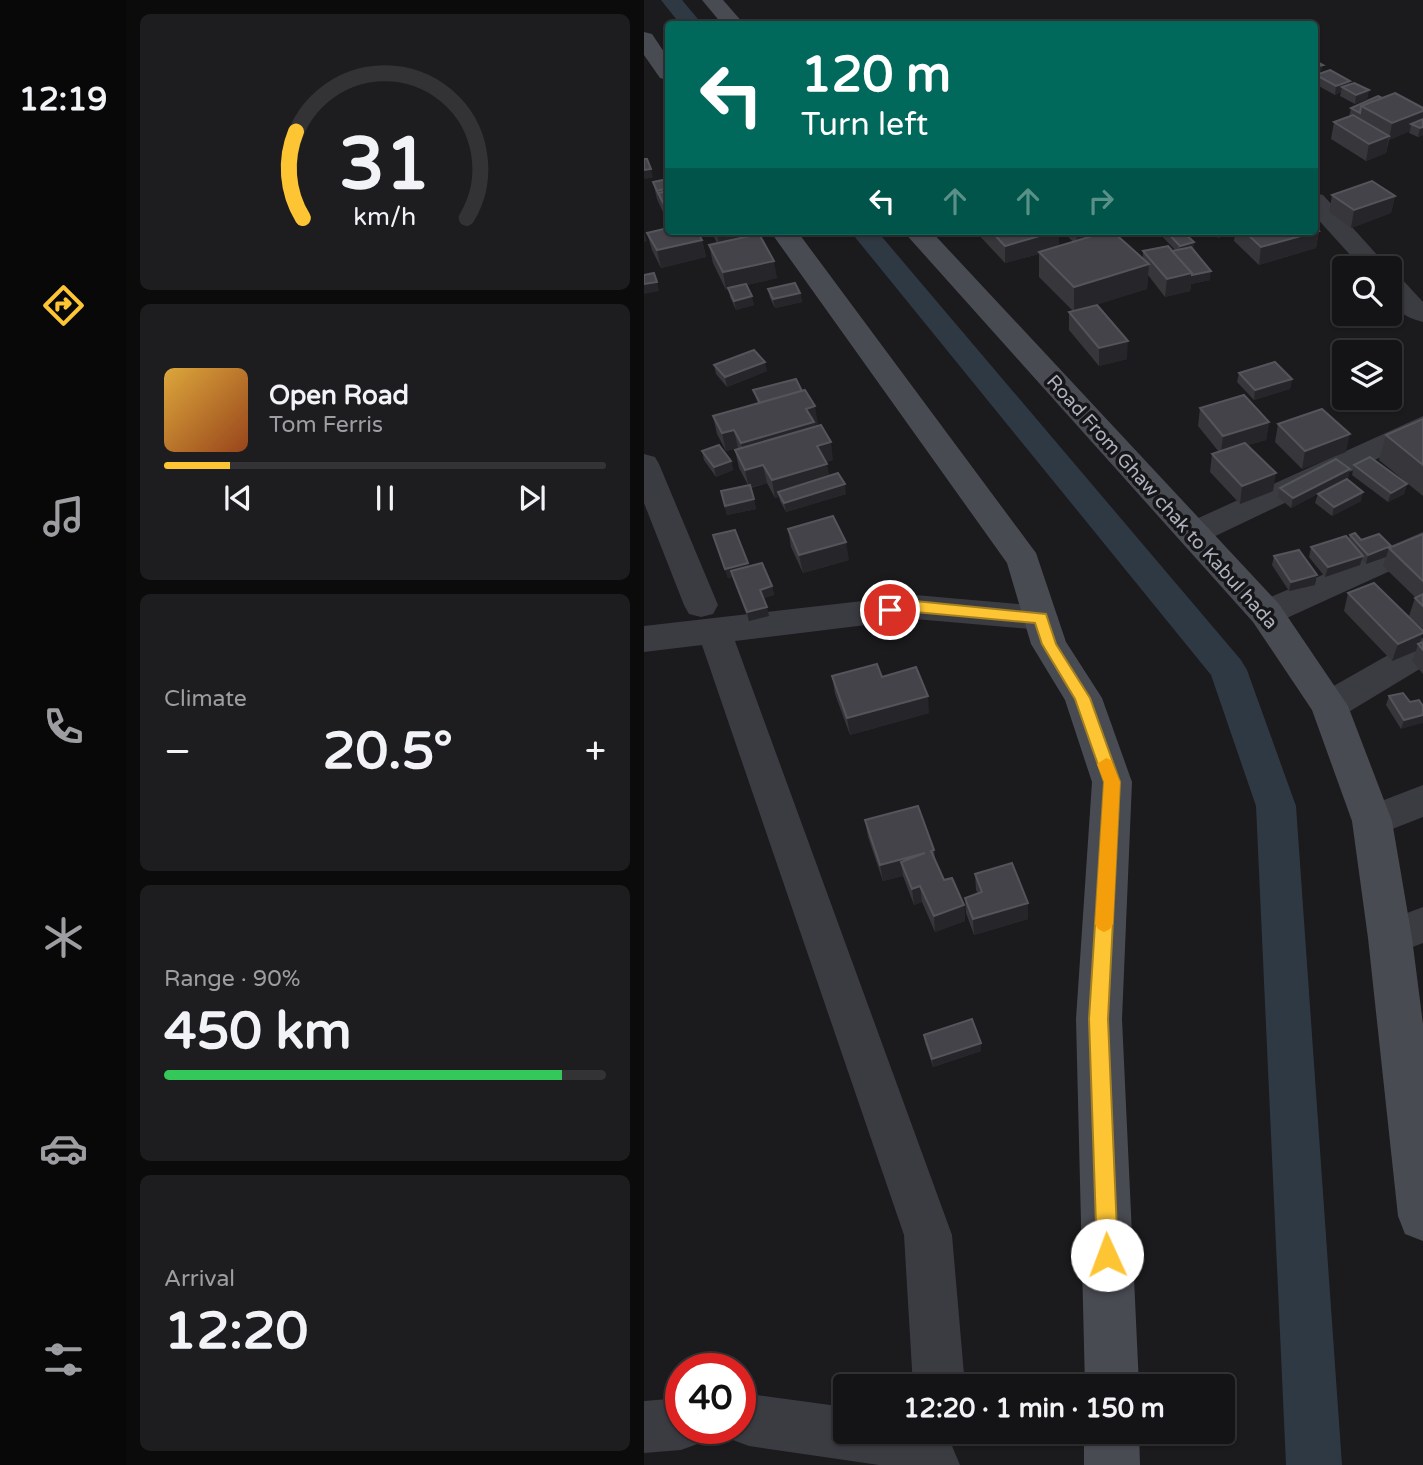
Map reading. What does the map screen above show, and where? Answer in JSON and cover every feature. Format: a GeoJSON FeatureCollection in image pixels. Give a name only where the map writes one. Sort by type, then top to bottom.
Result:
{"type":"FeatureCollection","features":[{"type":"Feature","properties":{"kind":"street"},"geometry":{"type":"LineString","coordinates":[[712,0],[730,21]]}},
{"type":"Feature","properties":{"kind":"street"},"geometry":{"type":"LineString","coordinates":[[644,39],[658,66]]}},
{"type":"Feature","properties":{"kind":"street"},"geometry":{"type":"LineString","coordinates":[[1318,204],[1365,256]]}},
{"type":"Feature","properties":{"kind":"street"},"geometry":{"type":"LineString","coordinates":[[786,235],[1024,561],[1049,644],[1083,698],[1112,782],[1099,1019],[1112,1374]]}},
{"type":"Feature","properties":{"kind":"street","name":"Road From Ghaw chak to Kabul hada"},"geometry":{"type":"LineString","coordinates":[[920,235],[1266,613],[1329,706],[1372,821],[1407,932],[1423,1216]]}},
{"type":"Feature","properties":{"kind":"street"},"geometry":{"type":"LineString","coordinates":[[1402,297],[1423,314]]}},
{"type":"Feature","properties":{"kind":"street"},"geometry":{"type":"LineString","coordinates":[[1194,533],[1423,425]]}},
{"type":"Feature","properties":{"kind":"street"},"geometry":{"type":"LineString","coordinates":[[644,464],[708,618],[928,1235],[938,1374]]}},
{"type":"Feature","properties":{"kind":"street"},"geometry":{"type":"LineString","coordinates":[[1266,613],[1423,543]]}},
{"type":"Feature","properties":{"kind":"street"},"geometry":{"type":"LineString","coordinates":[[644,639],[708,618],[915,607],[1041,618]]}},
{"type":"Feature","properties":{"kind":"street"},"geometry":{"type":"LineString","coordinates":[[1329,706],[1423,652]]}},
{"type":"Feature","properties":{"kind":"street"},"geometry":{"type":"LineString","coordinates":[[1372,821],[1423,801]]}},
{"type":"Feature","properties":{"kind":"street"},"geometry":{"type":"LineString","coordinates":[[756,1419],[833,1413]]}},
{"type":"Feature","properties":{"kind":"street"},"geometry":{"type":"LineString","coordinates":[[756,1422],[884,1439],[933,1465]]}},
{"type":"Feature","properties":{"kind":"street"},"geometry":{"type":"LineString","coordinates":[[644,1427],[665,1425]]}},
{"type":"Feature","properties":{"kind":"street"},"geometry":{"type":"LineString","coordinates":[[1112,1444],[1112,1465]]}},
{"type":"Feature","properties":{"kind":"building"},"geometry":{"type":"Polygon","coordinates":[[[1330,70],[1350,81],[1336,86],[1318,74],[1330,70]]]}},
{"type":"Feature","properties":{"kind":"building"},"geometry":{"type":"Polygon","coordinates":[[[1354,83],[1369,90],[1356,95],[1342,87],[1354,83]]]}},
{"type":"Feature","properties":{"kind":"building"},"geometry":{"type":"Polygon","coordinates":[[[1395,93],[1423,108],[1423,111],[1392,123],[1361,106],[1395,93]]]}},
{"type":"Feature","properties":{"kind":"building"},"geometry":{"type":"Polygon","coordinates":[[[1378,96],[1382,98],[1361,106],[1360,113],[1351,108],[1378,96]]]}},
{"type":"Feature","properties":{"kind":"building"},"geometry":{"type":"Polygon","coordinates":[[[1353,115],[1389,136],[1369,144],[1334,122],[1353,115]]]}},
{"type":"Feature","properties":{"kind":"building"},"geometry":{"type":"Polygon","coordinates":[[[1423,119],[1423,127],[1411,124],[1423,119]]]}},
{"type":"Feature","properties":{"kind":"building"},"geometry":{"type":"Polygon","coordinates":[[[644,159],[647,159],[651,169],[644,170],[644,159]]]}},
{"type":"Feature","properties":{"kind":"building"},"geometry":{"type":"Polygon","coordinates":[[[665,180],[665,189],[657,191],[653,182],[665,180]]]}},
{"type":"Feature","properties":{"kind":"building"},"geometry":{"type":"Polygon","coordinates":[[[1372,181],[1395,196],[1354,210],[1332,195],[1372,181]]]}},
{"type":"Feature","properties":{"kind":"building"},"geometry":{"type":"Polygon","coordinates":[[[665,192],[665,206],[658,193],[665,192]]]}},
{"type":"Feature","properties":{"kind":"building"},"geometry":{"type":"Polygon","coordinates":[[[665,229],[665,235],[699,235],[702,240],[657,250],[647,233],[665,229]]]}},
{"type":"Feature","properties":{"kind":"building"},"geometry":{"type":"Polygon","coordinates":[[[760,235],[774,261],[723,272],[709,245],[760,235]]]}},
{"type":"Feature","properties":{"kind":"building"},"geometry":{"type":"Polygon","coordinates":[[[995,235],[1043,235],[1005,246],[995,235]]]}},
{"type":"Feature","properties":{"kind":"building"},"geometry":{"type":"Polygon","coordinates":[[[1096,235],[1116,235],[1149,264],[1074,287],[1039,252],[1096,235]]]}},
{"type":"Feature","properties":{"kind":"building"},"geometry":{"type":"Polygon","coordinates":[[[1170,235],[1186,235],[1194,242],[1180,246],[1170,235]]]}},
{"type":"Feature","properties":{"kind":"building"},"geometry":{"type":"Polygon","coordinates":[[[1248,235],[1304,235],[1261,247],[1248,235]]]}},
{"type":"Feature","properties":{"kind":"building"},"geometry":{"type":"Polygon","coordinates":[[[1168,246],[1192,273],[1167,279],[1143,251],[1168,246]]]}},
{"type":"Feature","properties":{"kind":"building"},"geometry":{"type":"Polygon","coordinates":[[[1191,247],[1211,271],[1192,275],[1172,251],[1191,247]]]}},
{"type":"Feature","properties":{"kind":"building"},"geometry":{"type":"Polygon","coordinates":[[[654,273],[657,282],[644,284],[644,275],[654,273]]]}},
{"type":"Feature","properties":{"kind":"building"},"geometry":{"type":"Polygon","coordinates":[[[795,283],[800,293],[773,299],[768,289],[795,283]]]}},
{"type":"Feature","properties":{"kind":"building"},"geometry":{"type":"Polygon","coordinates":[[[746,284],[752,296],[734,301],[728,288],[746,284]]]}},
{"type":"Feature","properties":{"kind":"building"},"geometry":{"type":"Polygon","coordinates":[[[1097,305],[1128,341],[1099,348],[1069,312],[1097,305]]]}},
{"type":"Feature","properties":{"kind":"building"},"geometry":{"type":"Polygon","coordinates":[[[754,350],[765,362],[725,377],[714,365],[754,350]]]}},
{"type":"Feature","properties":{"kind":"building"},"geometry":{"type":"Polygon","coordinates":[[[1275,362],[1292,379],[1255,390],[1239,373],[1275,362]]]}},
{"type":"Feature","properties":{"kind":"building"},"geometry":{"type":"Polygon","coordinates":[[[796,379],[802,391],[760,403],[753,390],[796,379]]]}},
{"type":"Feature","properties":{"kind":"building"},"geometry":{"type":"Polygon","coordinates":[[[805,390],[815,406],[806,409],[814,422],[741,443],[734,430],[722,433],[713,416],[805,390]]]}},
{"type":"Feature","properties":{"kind":"building"},"geometry":{"type":"Polygon","coordinates":[[[1244,395],[1269,422],[1223,436],[1200,408],[1244,395]]]}},
{"type":"Feature","properties":{"kind":"building"},"geometry":{"type":"Polygon","coordinates":[[[1322,409],[1350,434],[1305,451],[1278,424],[1322,409]]]}},
{"type":"Feature","properties":{"kind":"building"},"geometry":{"type":"Polygon","coordinates":[[[1423,419],[1423,465],[1386,435],[1423,419]]]}},
{"type":"Feature","properties":{"kind":"building"},"geometry":{"type":"Polygon","coordinates":[[[821,425],[831,442],[817,446],[827,464],[772,480],[763,465],[745,470],[735,450],[821,425]]]}},
{"type":"Feature","properties":{"kind":"building"},"geometry":{"type":"Polygon","coordinates":[[[1245,443],[1276,473],[1242,486],[1212,454],[1245,443]]]}},
{"type":"Feature","properties":{"kind":"building"},"geometry":{"type":"Polygon","coordinates":[[[719,445],[731,461],[714,467],[702,451],[719,445]]]}},
{"type":"Feature","properties":{"kind":"building"},"geometry":{"type":"Polygon","coordinates":[[[1370,457],[1407,484],[1391,493],[1354,465],[1370,457]]]}},
{"type":"Feature","properties":{"kind":"building"},"geometry":{"type":"Polygon","coordinates":[[[1336,459],[1350,469],[1293,498],[1280,488],[1336,459]]]}},
{"type":"Feature","properties":{"kind":"building"},"geometry":{"type":"Polygon","coordinates":[[[838,473],[845,484],[784,503],[778,492],[838,473]]]}},
{"type":"Feature","properties":{"kind":"building"},"geometry":{"type":"Polygon","coordinates":[[[1347,479],[1363,492],[1334,507],[1318,494],[1347,479]]]}},
{"type":"Feature","properties":{"kind":"building"},"geometry":{"type":"Polygon","coordinates":[[[750,485],[754,499],[725,506],[721,491],[750,485]]]}},
{"type":"Feature","properties":{"kind":"building"},"geometry":{"type":"Polygon","coordinates":[[[833,516],[846,542],[799,555],[788,529],[833,516]]]}},
{"type":"Feature","properties":{"kind":"building"},"geometry":{"type":"Polygon","coordinates":[[[735,530],[748,563],[725,569],[713,535],[735,530]]]}},
{"type":"Feature","properties":{"kind":"building"},"geometry":{"type":"Polygon","coordinates":[[[1355,533],[1361,540],[1379,534],[1391,546],[1368,555],[1350,535],[1355,533]]]}},
{"type":"Feature","properties":{"kind":"building"},"geometry":{"type":"Polygon","coordinates":[[[1423,534],[1423,581],[1389,548],[1423,534]]]}},
{"type":"Feature","properties":{"kind":"building"},"geometry":{"type":"Polygon","coordinates":[[[1346,536],[1363,556],[1328,567],[1311,547],[1346,536]]]}},
{"type":"Feature","properties":{"kind":"building"},"geometry":{"type":"Polygon","coordinates":[[[1299,550],[1317,575],[1291,582],[1274,556],[1299,550]]]}},
{"type":"Feature","properties":{"kind":"building"},"geometry":{"type":"Polygon","coordinates":[[[762,563],[772,586],[760,590],[767,607],[747,612],[731,571],[762,563]]]}},
{"type":"Feature","properties":{"kind":"building"},"geometry":{"type":"Polygon","coordinates":[[[1374,583],[1423,633],[1398,644],[1348,593],[1374,583]]]}},
{"type":"Feature","properties":{"kind":"building"},"geometry":{"type":"Polygon","coordinates":[[[1423,594],[1423,606],[1415,598],[1423,594]]]}},
{"type":"Feature","properties":{"kind":"building"},"geometry":{"type":"Polygon","coordinates":[[[877,664],[882,677],[916,667],[928,696],[847,718],[832,676],[877,664]]]}},
{"type":"Feature","properties":{"kind":"building"},"geometry":{"type":"Polygon","coordinates":[[[1403,693],[1410,702],[1419,700],[1423,706],[1423,715],[1404,720],[1389,696],[1403,693]]]}},
{"type":"Feature","properties":{"kind":"building"},"geometry":{"type":"Polygon","coordinates":[[[918,806],[934,850],[931,851],[944,880],[952,878],[964,905],[934,916],[920,886],[912,889],[901,862],[925,853],[880,865],[865,820],[918,806]]]}},
{"type":"Feature","properties":{"kind":"building"},"geometry":{"type":"Polygon","coordinates":[[[1012,863],[1028,903],[973,919],[965,898],[982,892],[975,874],[1012,863]]]}},
{"type":"Feature","properties":{"kind":"building"},"geometry":{"type":"Polygon","coordinates":[[[972,1019],[981,1043],[932,1059],[924,1035],[972,1019]]]}},
{"type":"Feature","properties":{"kind":"waterway"},"geometry":{"type":"LineString","coordinates":[[671,0],[688,21]]}},
{"type":"Feature","properties":{"kind":"waterway"},"geometry":{"type":"LineString","coordinates":[[866,235],[1228,670],[1276,806],[1314,1465]]}},
{"type":"Feature","properties":{"kind":"slow traffic"},"geometry":{"type":"LineString","coordinates":[[1104,924],[1112,782],[1106,764]]}},
{"type":"Feature","properties":{"kind":"route"},"geometry":{"type":"LineString","coordinates":[[890,610],[915,607],[1041,618],[1049,644],[1083,698],[1112,782],[1099,1019],[1107,1255]]}}]}
